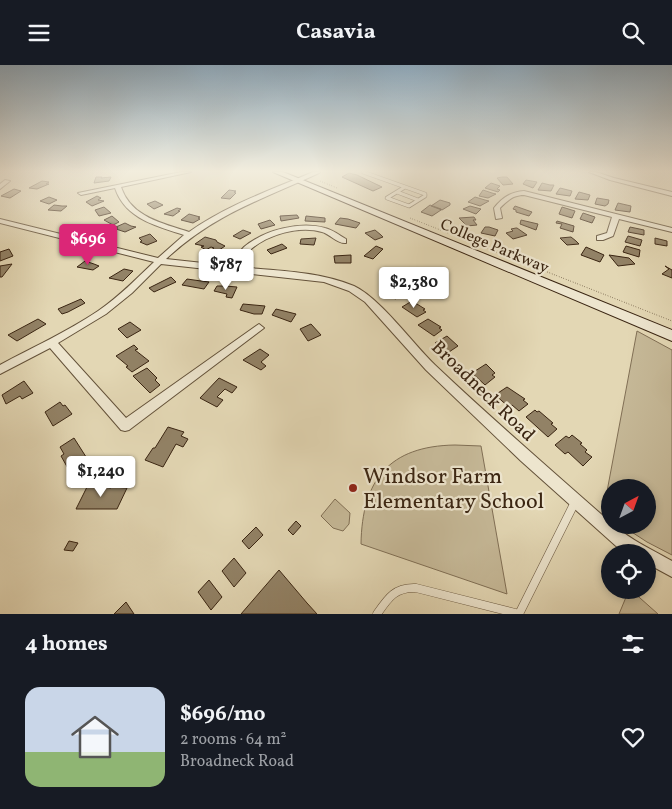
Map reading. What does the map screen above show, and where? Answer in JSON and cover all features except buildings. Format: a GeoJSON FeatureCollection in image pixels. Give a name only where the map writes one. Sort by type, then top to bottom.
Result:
{"type":"FeatureCollection","features":[{"type":"Feature","properties":{"kind":"main road","name":"College Parkway"},"geometry":{"type":"LineString","coordinates":[[338,198],[672,336]]}},
{"type":"Feature","properties":{"kind":"street"},"geometry":{"type":"LineString","coordinates":[[119,198],[129,210],[188,234]]}},
{"type":"Feature","properties":{"kind":"street"},"geometry":{"type":"LineString","coordinates":[[0,370],[103,312],[135,285],[188,234],[227,211],[259,198]]}},
{"type":"Feature","properties":{"kind":"street"},"geometry":{"type":"LineString","coordinates":[[498,219],[497,208],[506,198]]}},
{"type":"Feature","properties":{"kind":"street"},"geometry":{"type":"LineString","coordinates":[[549,198],[672,230]]}},
{"type":"Feature","properties":{"kind":"street"},"geometry":{"type":"LineString","coordinates":[[600,238],[610,234],[616,215]]}},
{"type":"Feature","properties":{"kind":"street","name":"Broadneck Road"},"geometry":{"type":"LineString","coordinates":[[0,221],[159,261],[325,279],[352,289],[368,300],[430,367],[575,502],[626,544]]}},
{"type":"Feature","properties":{"kind":"street"},"geometry":{"type":"LineString","coordinates":[[233,269],[246,250],[260,241],[286,231],[319,229],[333,234],[343,241]]}},
{"type":"Feature","properties":{"kind":"street"},"geometry":{"type":"LineString","coordinates":[[51,342],[125,426],[259,328]]}},
{"type":"Feature","properties":{"kind":"street"},"geometry":{"type":"LineString","coordinates":[[656,560],[672,569]]}},
{"type":"Feature","properties":{"kind":"lane"},"geometry":{"type":"LineString","coordinates":[[389,198],[409,206],[421,198]]}},
{"type":"Feature","properties":{"kind":"lane"},"geometry":{"type":"LineString","coordinates":[[412,198],[418,200]]}},
{"type":"Feature","properties":{"kind":"lane"},"geometry":{"type":"LineString","coordinates":[[377,614],[392,592],[403,587],[416,588],[519,614],[575,502]]}},
{"type":"Feature","properties":{"kind":"path"},"geometry":{"type":"LineString","coordinates":[[411,218],[672,321]]}},
{"type":"Feature","properties":{"kind":"shaded area"},"geometry":{"type":"Polygon","coordinates":[[[637,331],[672,350],[672,555],[656,547],[656,544],[651,544],[635,534],[656,534],[656,479],[609,479],[637,331]]]}},
{"type":"Feature","properties":{"kind":"shaded area"},"geometry":{"type":"Polygon","coordinates":[[[455,445],[481,446],[507,594],[361,544],[367,502],[374,485],[384,471],[397,460],[413,452],[432,447],[455,445]]]}},
{"type":"Feature","properties":{"kind":"shaded area"},"geometry":{"type":"Polygon","coordinates":[[[335,499],[350,513],[349,524],[343,531],[333,528],[321,516],[335,499]]]}},
{"type":"Feature","properties":{"kind":"shaded area"},"geometry":{"type":"Polygon","coordinates":[[[625,599],[641,599],[658,614],[619,614],[625,599]]]}},
{"type":"Feature","properties":{"kind":"place","name":"Windsor Farm Elementary School"},"geometry":{"type":"Point","coordinates":[353,488]}}]}
